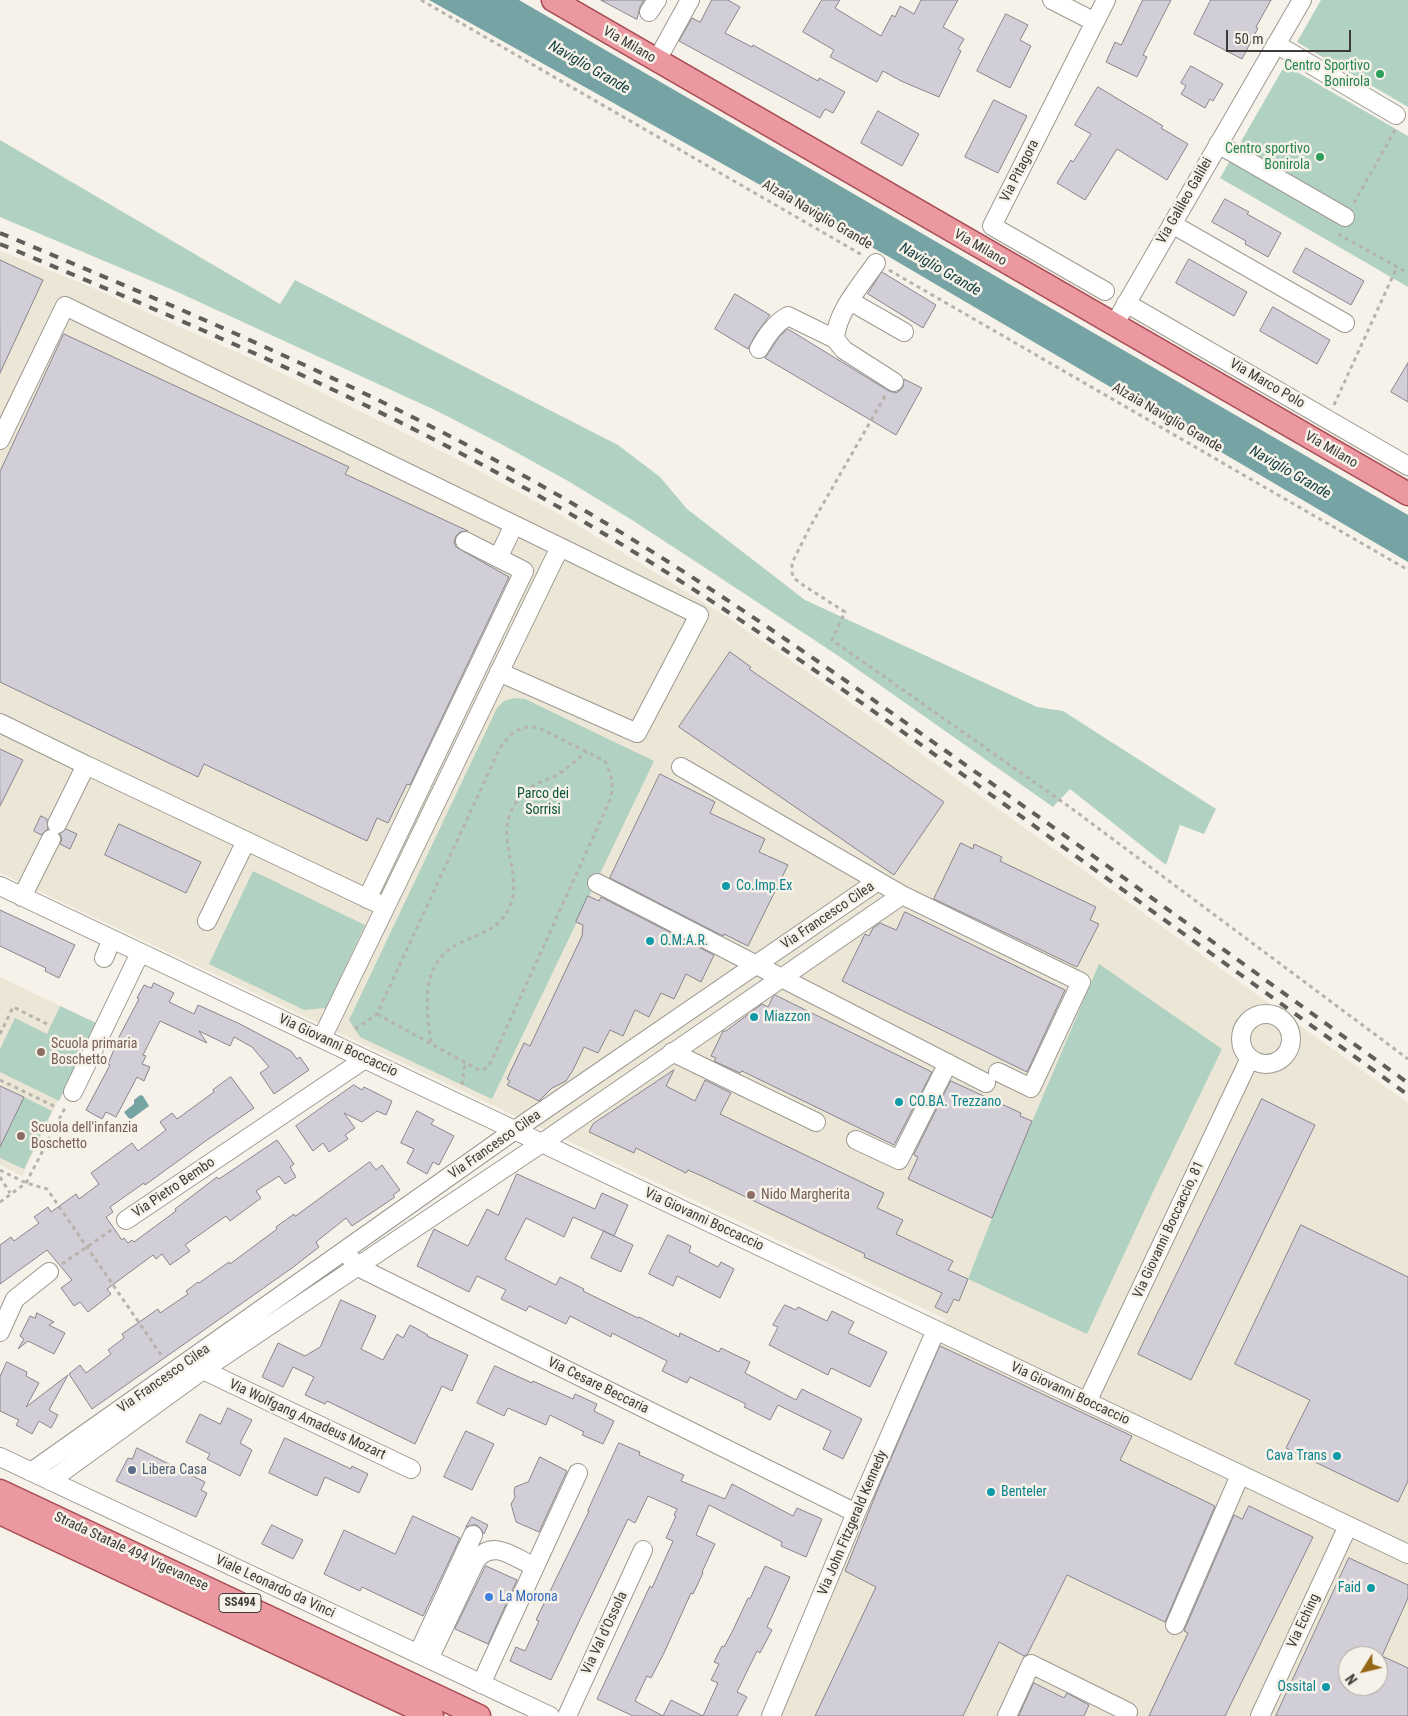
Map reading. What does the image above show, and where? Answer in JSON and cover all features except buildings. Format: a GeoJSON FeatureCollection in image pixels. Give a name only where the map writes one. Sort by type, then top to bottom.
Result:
{"type":"FeatureCollection","features":[{"type":"Feature","properties":{"kind":"main road","name":"Via Milano"},"geometry":{"type":"LineString","coordinates":[[553,0],[1408,494]]}},
{"type":"Feature","properties":{"kind":"main road","name":"Strada Statale 494 Vigevanese"},"geometry":{"type":"LineString","coordinates":[[0,1491],[480,1716]]}},
{"type":"Feature","properties":{"kind":"main road","name":"Strada Statale 494 Vigevanese"},"geometry":{"type":"LineString","coordinates":[[0,1512],[432,1716]]}},
{"type":"Feature","properties":{"kind":"street"},"geometry":{"type":"LineString","coordinates":[[657,60],[690,0]]}},
{"type":"Feature","properties":{"kind":"street"},"geometry":{"type":"LineString","coordinates":[[1052,0],[1095,22]]}},
{"type":"Feature","properties":{"kind":"street","name":"Via Pitagora"},"geometry":{"type":"LineString","coordinates":[[1105,291],[992,226],[1106,0]]}},
{"type":"Feature","properties":{"kind":"street","name":"Via Galileo Galilei"},"geometry":{"type":"LineString","coordinates":[[1114,325],[1302,0]]}},
{"type":"Feature","properties":{"kind":"street"},"geometry":{"type":"LineString","coordinates":[[1276,44],[1396,121]]}},
{"type":"Feature","properties":{"kind":"street"},"geometry":{"type":"LineString","coordinates":[[1218,144],[1345,218]]}},
{"type":"Feature","properties":{"kind":"street"},"geometry":{"type":"LineString","coordinates":[[1172,224],[1345,323]]}},
{"type":"Feature","properties":{"kind":"street"},"geometry":{"type":"LineString","coordinates":[[835,339],[836,327],[850,300],[876,263]]}},
{"type":"Feature","properties":{"kind":"street"},"geometry":{"type":"LineString","coordinates":[[850,300],[904,332]]}},
{"type":"Feature","properties":{"kind":"street","name":"Via Marco Polo"},"geometry":{"type":"LineString","coordinates":[[1126,303],[1408,466]]}},
{"type":"Feature","properties":{"kind":"street"},"geometry":{"type":"LineString","coordinates":[[0,440],[65,306],[698,615],[637,733],[499,672]]}},
{"type":"Feature","properties":{"kind":"street"},"geometry":{"type":"LineString","coordinates":[[759,349],[765,338],[780,320],[788,316],[835,339],[844,350],[894,382]]}},
{"type":"Feature","properties":{"kind":"street"},"geometry":{"type":"LineString","coordinates":[[498,558],[514,525]]}},
{"type":"Feature","properties":{"kind":"street"},"geometry":{"type":"LineString","coordinates":[[367,898],[524,571],[465,541]]}},
{"type":"Feature","properties":{"kind":"street"},"geometry":{"type":"LineString","coordinates":[[322,1038],[560,547]]}},
{"type":"Feature","properties":{"kind":"street"},"geometry":{"type":"LineString","coordinates":[[0,723],[385,907]]}},
{"type":"Feature","properties":{"kind":"street"},"geometry":{"type":"LineString","coordinates":[[22,897],[86,765]]}},
{"type":"Feature","properties":{"kind":"street"},"geometry":{"type":"LineString","coordinates":[[681,767],[878,881]]}},
{"type":"Feature","properties":{"kind":"street"},"geometry":{"type":"LineString","coordinates":[[207,921],[246,841]]}},
{"type":"Feature","properties":{"kind":"street","name":"Via Francesco Cilea"},"geometry":{"type":"LineString","coordinates":[[31,1472],[515,1130],[878,881],[902,896],[542,1143],[203,1370],[50,1481]]}},
{"type":"Feature","properties":{"kind":"street"},"geometry":{"type":"LineString","coordinates":[[597,883],[948,1064],[1031,1088],[1081,982],[902,896]]}},
{"type":"Feature","properties":{"kind":"street","name":"Via Giovanni Boccaccio"},"geometry":{"type":"LineString","coordinates":[[0,886],[1408,1554]]}},
{"type":"Feature","properties":{"kind":"street"},"geometry":{"type":"LineString","coordinates":[[104,958],[112,939]]}},
{"type":"Feature","properties":{"kind":"street"},"geometry":{"type":"LineString","coordinates":[[74,1092],[140,953]]}},
{"type":"Feature","properties":{"kind":"street"},"geometry":{"type":"LineString","coordinates":[[672,1052],[816,1122]]}},
{"type":"Feature","properties":{"kind":"street","name":"Via Giovanni Boccaccio, 81"},"geometry":{"type":"LineString","coordinates":[[1087,1402],[1250,1058]]}},
{"type":"Feature","properties":{"kind":"street","name":"Via Pietro Bembo"},"geometry":{"type":"LineString","coordinates":[[126,1220],[365,1059]]}},
{"type":"Feature","properties":{"kind":"street"},"geometry":{"type":"LineString","coordinates":[[856,1140],[899,1160],[948,1064]]}},
{"type":"Feature","properties":{"kind":"street","name":"Via Cesare Beccaria"},"geometry":{"type":"LineString","coordinates":[[345,1251],[358,1267],[856,1513]]}},
{"type":"Feature","properties":{"kind":"street"},"geometry":{"type":"LineString","coordinates":[[0,1332],[15,1300],[49,1272]]}},
{"type":"Feature","properties":{"kind":"street","name":"Via John Fitzgerald Kennedy"},"geometry":{"type":"LineString","coordinates":[[771,1716],[856,1513],[936,1330]]}},
{"type":"Feature","properties":{"kind":"street","name":"Via Wolfgang Amadeus Mozart"},"geometry":{"type":"LineString","coordinates":[[203,1370],[410,1469]]}},
{"type":"Feature","properties":{"kind":"street","name":"Viale Leonardo da Vinci"},"geometry":{"type":"LineString","coordinates":[[0,1457],[550,1716]]}},
{"type":"Feature","properties":{"kind":"street"},"geometry":{"type":"LineString","coordinates":[[481,1684],[578,1473]]}},
{"type":"Feature","properties":{"kind":"street"},"geometry":{"type":"LineString","coordinates":[[1175,1625],[1240,1474]]}},
{"type":"Feature","properties":{"kind":"street","name":"Via Eching"},"geometry":{"type":"LineString","coordinates":[[1260,1716],[1348,1526]]}},
{"type":"Feature","properties":{"kind":"street"},"geometry":{"type":"LineString","coordinates":[[423,1656],[473,1535]]}},
{"type":"Feature","properties":{"kind":"street"},"geometry":{"type":"LineString","coordinates":[[423,1656],[476,1560],[482,1553],[490,1549],[504,1551],[529,1564]]}},
{"type":"Feature","properties":{"kind":"street","name":"Via Val d'Ossola"},"geometry":{"type":"LineString","coordinates":[[567,1716],[643,1550]]}},
{"type":"Feature","properties":{"kind":"street"},"geometry":{"type":"LineString","coordinates":[[1007,1716],[1031,1664],[1128,1712],[1126,1716]]}},
{"type":"Feature","properties":{"kind":"path","name":"Alzaia Naviglio Grande"},"geometry":{"type":"LineString","coordinates":[[421,0],[1408,570]]}},
{"type":"Feature","properties":{"kind":"path"},"geometry":{"type":"LineString","coordinates":[[1396,121],[1337,232],[1408,273]]}},
{"type":"Feature","properties":{"kind":"path"},"geometry":{"type":"LineString","coordinates":[[1328,420],[1397,267]]}},
{"type":"Feature","properties":{"kind":"path"},"geometry":{"type":"LineString","coordinates":[[894,382],[811,525],[792,563],[794,578],[845,612],[832,640],[1071,808],[1408,1059]]}},
{"type":"Feature","properties":{"kind":"path"},"geometry":{"type":"LineString","coordinates":[[355,1030],[377,1014],[504,741],[518,729],[530,725],[605,761],[613,782],[610,800],[490,1064],[482,1070],[476,1069],[377,1014]]}},
{"type":"Feature","properties":{"kind":"path"},"geometry":{"type":"LineString","coordinates":[[431,1043],[427,1014],[427,992],[430,976],[442,956],[457,944],[487,932],[500,923],[509,907],[514,887],[513,869],[506,830],[509,816],[523,794],[531,787],[556,775],[587,752]]}},
{"type":"Feature","properties":{"kind":"path"},"geometry":{"type":"LineString","coordinates":[[0,1034],[13,1007],[51,1026]]}},
{"type":"Feature","properties":{"kind":"path"},"geometry":{"type":"LineString","coordinates":[[462,1085],[465,1063]]}},
{"type":"Feature","properties":{"kind":"path"},"geometry":{"type":"LineString","coordinates":[[0,1080],[56,1107]]}},
{"type":"Feature","properties":{"kind":"path"},"geometry":{"type":"LineString","coordinates":[[0,1202],[26,1183],[74,1092]]}},
{"type":"Feature","properties":{"kind":"path"},"geometry":{"type":"LineString","coordinates":[[0,1170],[26,1183],[47,1189],[173,1372]]}},
{"type":"Feature","properties":{"kind":"path"},"geometry":{"type":"LineString","coordinates":[[0,1177],[10,1193]]}},
{"type":"Feature","properties":{"kind":"path","name":"Via Pietro Bembo"},"geometry":{"type":"LineString","coordinates":[[49,1272],[126,1220]]}},
{"type":"Feature","properties":{"kind":"shaded area"},"geometry":{"type":"Polygon","coordinates":[[[0,251],[81,283],[257,361],[449,455],[561,515],[724,615],[802,668],[1408,1103],[1408,1716],[781,1716],[946,1319],[0,873],[0,251]]]}},
{"type":"Feature","properties":{"kind":"shaded area","name":"Scuola primaria Boschetto"},"geometry":{"type":"Polygon","coordinates":[[[0,977],[96,1023],[22,1176],[0,1165],[0,977]]]}},
{"type":"Feature","properties":{"kind":"green space","name":"Centro Sportivo Bonirola"},"geometry":{"type":"Polygon","coordinates":[[[1321,0],[1408,0],[1408,107],[1297,42],[1321,0]]]}},
{"type":"Feature","properties":{"kind":"green space","name":"Centro sportivo Bonirola"},"geometry":{"type":"Polygon","coordinates":[[[1285,65],[1408,136],[1408,287],[1220,178],[1285,65]]]}},
{"type":"Feature","properties":{"kind":"green space"},"geometry":{"type":"Polygon","coordinates":[[[0,140],[280,304],[295,280],[618,445],[660,477],[687,509],[805,600],[1037,707],[1063,711],[1216,809],[1204,834],[1180,825],[1166,865],[1070,789],[1053,807],[840,657],[632,520],[568,481],[437,411],[173,290],[0,217],[0,140]]]}},
{"type":"Feature","properties":{"kind":"green space","name":"Parco dei Sorrisi"},"geometry":{"type":"Polygon","coordinates":[[[514,698],[525,699],[654,761],[492,1099],[360,1037],[349,1020],[497,708],[504,701],[514,698]]]}},
{"type":"Feature","properties":{"kind":"green space"},"geometry":{"type":"Polygon","coordinates":[[[253,871],[365,925],[326,1008],[304,1010],[209,964],[253,871]]]}},
{"type":"Feature","properties":{"kind":"green space"},"geometry":{"type":"Polygon","coordinates":[[[1099,964],[1222,1049],[1087,1334],[968,1279],[1006,1183],[1099,964]]]}},
{"type":"Feature","properties":{"kind":"green space","name":"Scuola primaria Boschetto"},"geometry":{"type":"Polygon","coordinates":[[[60,1006],[96,1023],[59,1101],[0,1072],[0,1049],[15,1018],[47,1034],[60,1006]]]}},
{"type":"Feature","properties":{"kind":"green space","name":"Scuola dell'infanzia Boschetto"},"geometry":{"type":"Polygon","coordinates":[[[24,1097],[52,1111],[24,1169],[0,1158],[0,1146],[24,1097]]]}},
{"type":"Feature","properties":{"kind":"water","name":"Naviglio Grande"},"geometry":{"type":"Polygon","coordinates":[[[429,0],[519,0],[1408,515],[1408,562],[891,258],[429,0]]]}},
{"type":"Feature","properties":{"kind":"water"},"geometry":{"type":"Polygon","coordinates":[[[140,1095],[143,1096],[149,1106],[130,1120],[124,1112],[134,1104],[134,1100],[140,1095]]]}},
{"type":"Feature","properties":{"kind":"railway"},"geometry":{"type":"LineString","coordinates":[[0,233],[290,358],[431,427],[501,463],[570,502],[666,560],[759,621],[1060,832],[1408,1083]]}},
{"type":"Feature","properties":{"kind":"railway"},"geometry":{"type":"LineString","coordinates":[[0,244],[215,336],[356,401],[494,471],[619,543],[787,651],[1004,804],[1408,1095]]}},
{"type":"Feature","properties":{"kind":"place","name":"Centro Sportivo Bonirola"},"geometry":{"type":"Point","coordinates":[1380,74]}},
{"type":"Feature","properties":{"kind":"place","name":"Centro sportivo Bonirola"},"geometry":{"type":"Point","coordinates":[1320,157]}},
{"type":"Feature","properties":{"kind":"place","name":"Co.Imp.Ex"},"geometry":{"type":"Point","coordinates":[726,886]}},
{"type":"Feature","properties":{"kind":"place","name":"O.M.A.R."},"geometry":{"type":"Point","coordinates":[650,941]}},
{"type":"Feature","properties":{"kind":"place","name":"Miazzon"},"geometry":{"type":"Point","coordinates":[754,1017]}},
{"type":"Feature","properties":{"kind":"place","name":"Scuola primaria Boschetto"},"geometry":{"type":"Point","coordinates":[41,1052]}},
{"type":"Feature","properties":{"kind":"place","name":"CO.BA. Trezzano"},"geometry":{"type":"Point","coordinates":[899,1102]}},
{"type":"Feature","properties":{"kind":"place","name":"Scuola dell'infanzia Boschetto"},"geometry":{"type":"Point","coordinates":[21,1136]}},
{"type":"Feature","properties":{"kind":"place","name":"Nido Margherita"},"geometry":{"type":"Point","coordinates":[751,1195]}},
{"type":"Feature","properties":{"kind":"place","name":"Cava Trans"},"geometry":{"type":"Point","coordinates":[1337,1456]}},
{"type":"Feature","properties":{"kind":"place","name":"Libera Casa"},"geometry":{"type":"Point","coordinates":[132,1470]}},
{"type":"Feature","properties":{"kind":"place","name":"Benteler"},"geometry":{"type":"Point","coordinates":[991,1492]}},
{"type":"Feature","properties":{"kind":"place","name":"Faid"},"geometry":{"type":"Point","coordinates":[1371,1588]}},
{"type":"Feature","properties":{"kind":"place","name":"La Morona"},"geometry":{"type":"Point","coordinates":[489,1597]}},
{"type":"Feature","properties":{"kind":"place","name":"Ossital"},"geometry":{"type":"Point","coordinates":[1326,1687]}}]}
